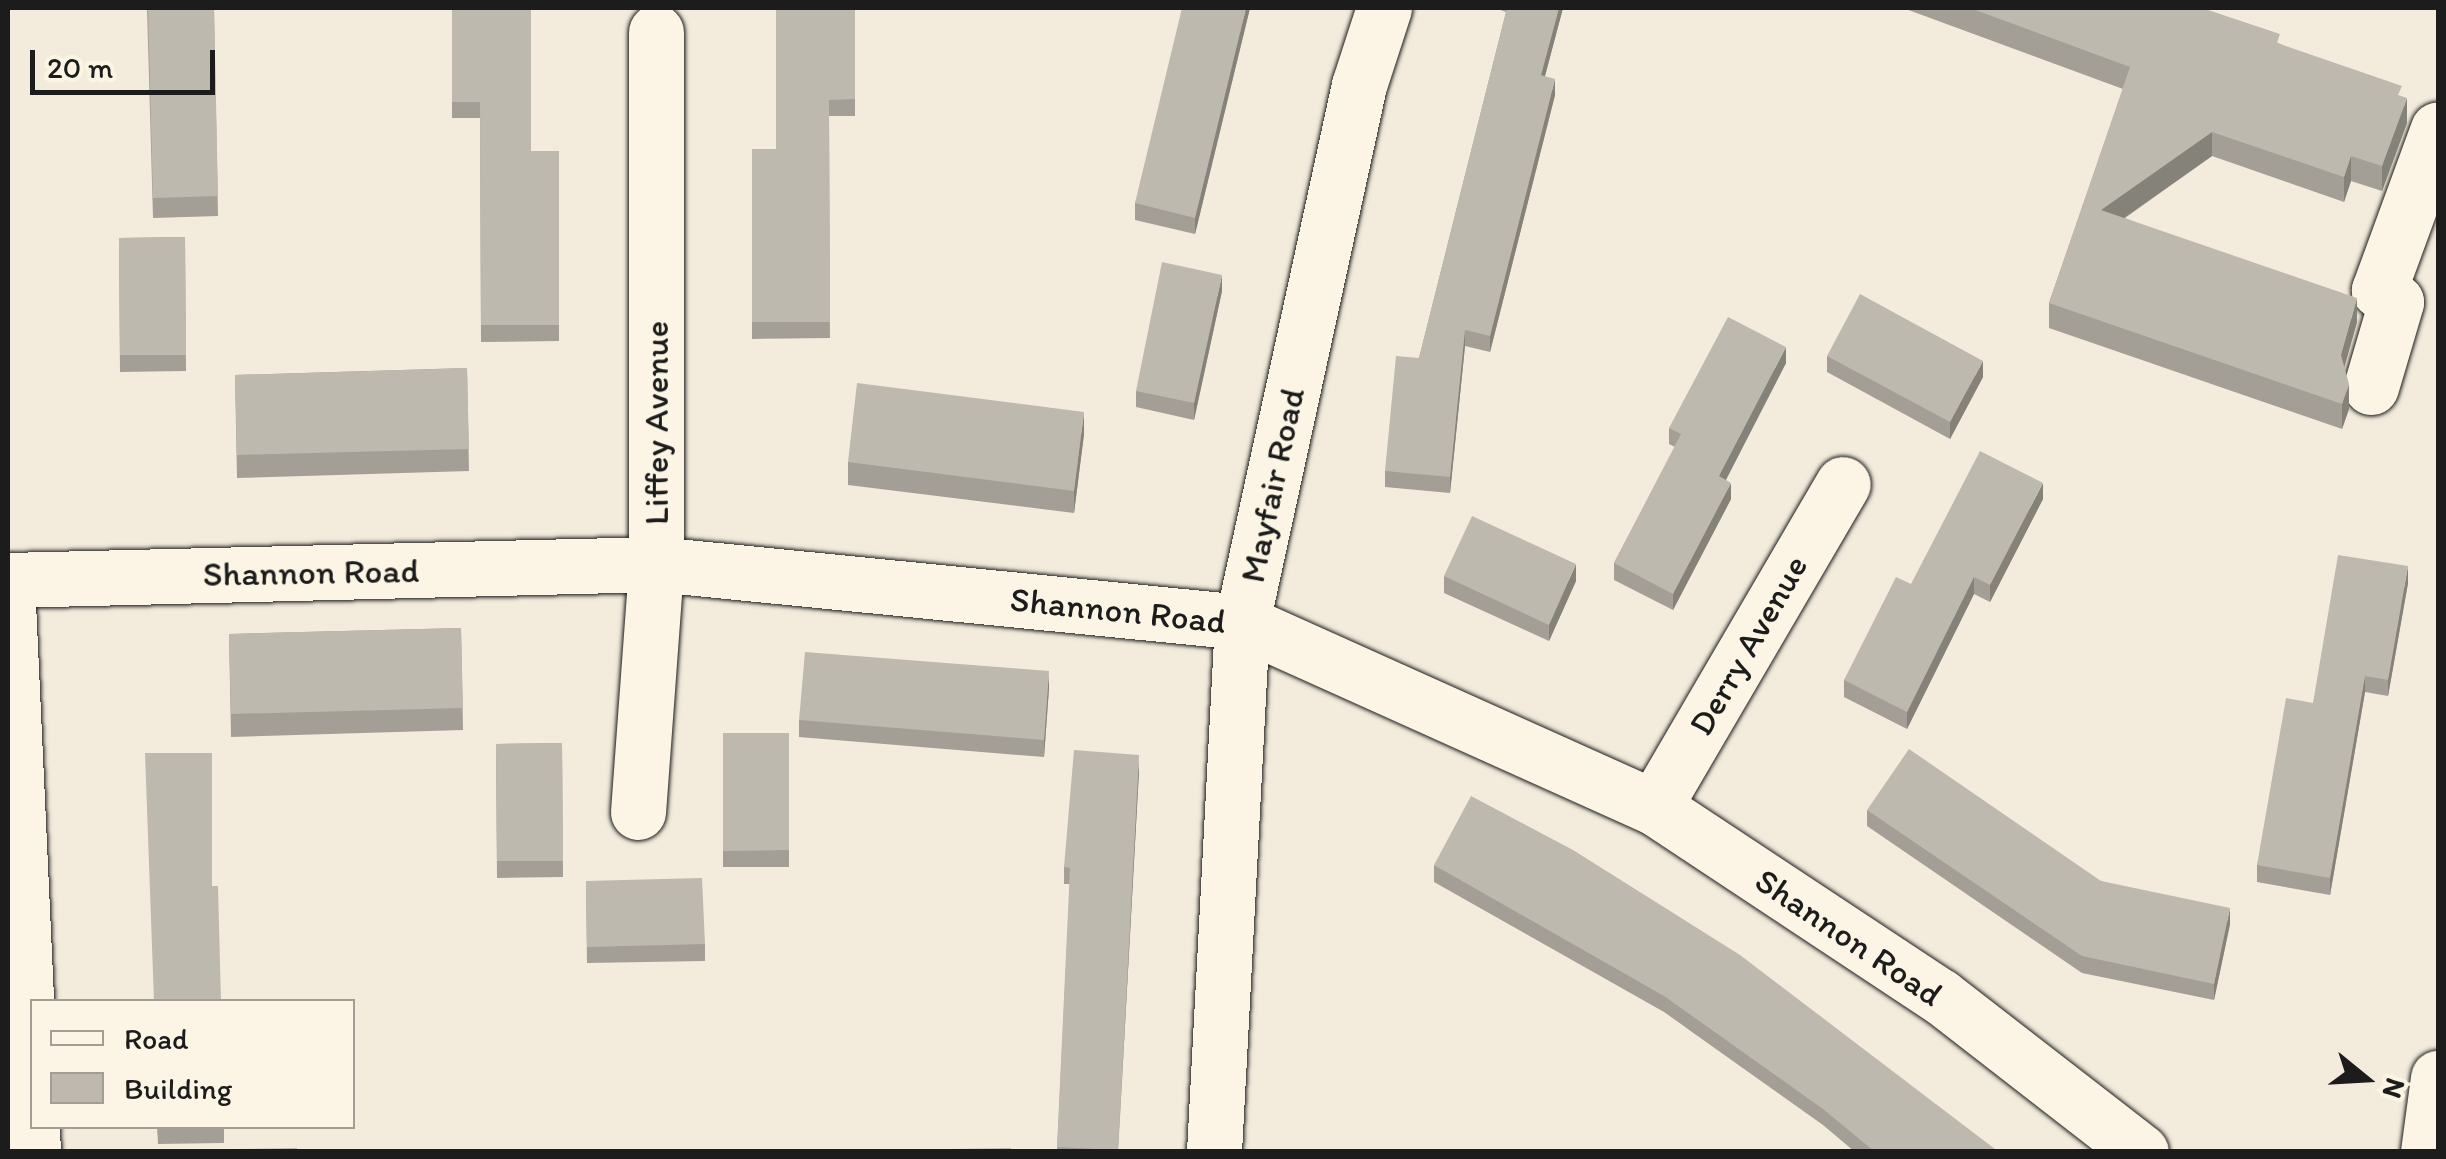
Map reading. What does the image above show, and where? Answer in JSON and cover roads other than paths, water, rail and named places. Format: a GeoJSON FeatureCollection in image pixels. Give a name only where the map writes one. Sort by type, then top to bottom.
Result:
{"type":"FeatureCollection","features":[{"type":"Feature","properties":{"kind":"street","name":"Mayfair Road"},"geometry":{"type":"LineString","coordinates":[[1214,1152],[1242,622],[1359,86],[1384,8]]}},
{"type":"Feature","properties":{"kind":"street","name":"Liffey Avenue"},"geometry":{"type":"LineString","coordinates":[[638,812],[656,564],[656,32]]}},
{"type":"Feature","properties":{"kind":"street"},"geometry":{"type":"LineString","coordinates":[[2371,387],[2396,302],[2379,290],[2438,129]]}},
{"type":"Feature","properties":{"kind":"street","name":"Derry Avenue"},"geometry":{"type":"LineString","coordinates":[[1654,807],[1843,484]]}},
{"type":"Feature","properties":{"kind":"street","name":"Shannon Road"},"geometry":{"type":"LineString","coordinates":[[8,580],[656,564],[1242,622],[1654,807],[1940,996],[2141,1152]]}},
{"type":"Feature","properties":{"kind":"street"},"geometry":{"type":"LineString","coordinates":[[8,603],[9,744],[30,1101]]}},
{"type":"Feature","properties":{"kind":"street"},"geometry":{"type":"LineString","coordinates":[[2428,1152],[2438,1078]]}}]}
